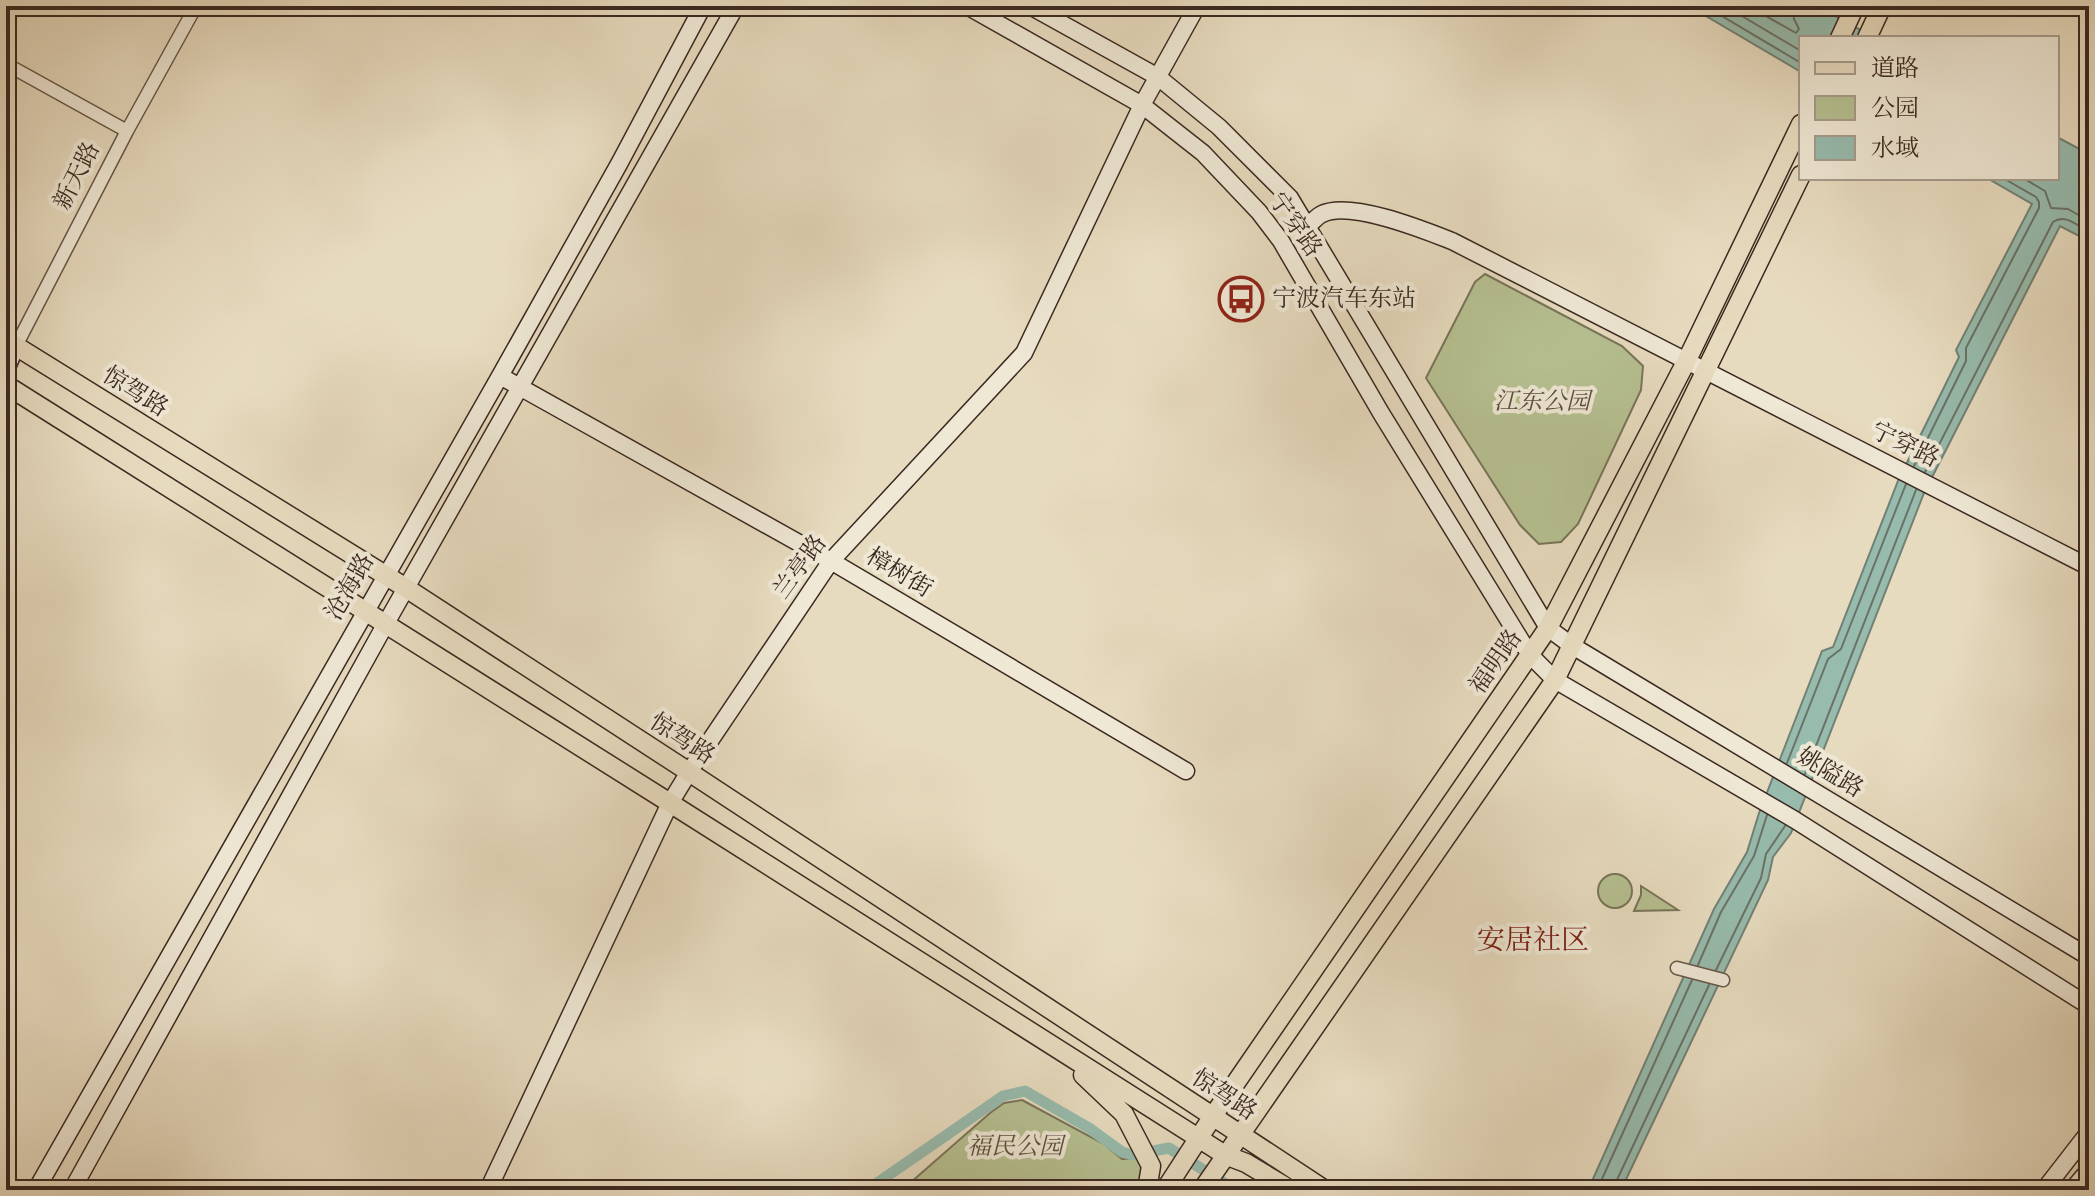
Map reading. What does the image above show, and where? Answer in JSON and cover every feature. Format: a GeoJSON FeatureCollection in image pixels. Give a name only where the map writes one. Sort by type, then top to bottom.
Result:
{"type":"FeatureCollection","features":[{"type":"Feature","properties":{"kind":"main road","name":"沧海路"},"geometry":{"type":"LineString","coordinates":[[36,1190],[500,376],[703,6]]}},
{"type":"Feature","properties":{"kind":"main road","name":"沧海路"},"geometry":{"type":"LineString","coordinates":[[72,1190],[385,625],[736,6]]}},
{"type":"Feature","properties":{"kind":"main road","name":"宁穿路"},"geometry":{"type":"LineString","coordinates":[[967,6],[1142,105],[1203,153],[1259,212],[1281,241],[1381,413],[1530,655]]}},
{"type":"Feature","properties":{"kind":"main road","name":"宁穿路"},"geometry":{"type":"LineString","coordinates":[[1030,6],[1158,77],[1219,127],[1290,198],[1548,628]]}},
{"type":"Feature","properties":{"kind":"main road","name":"兰亭路"},"geometry":{"type":"LineString","coordinates":[[488,1190],[670,803],[831,561],[1024,353],[1142,105],[1197,6]]}},
{"type":"Feature","properties":{"kind":"main road"},"geometry":{"type":"LineString","coordinates":[[1841,36],[1855,6]]}},
{"type":"Feature","properties":{"kind":"main road"},"geometry":{"type":"LineString","coordinates":[[1868,36],[1880,10]]}},
{"type":"Feature","properties":{"kind":"main road","name":"福明路"},"geometry":{"type":"LineString","coordinates":[[1169,1184],[1548,628],[1687,360],[1799,128]]}},
{"type":"Feature","properties":{"kind":"main road"},"geometry":{"type":"LineString","coordinates":[[1202,1190],[1555,680],[1799,179]]}},
{"type":"Feature","properties":{"kind":"main road","name":"宁穿路"},"geometry":{"type":"LineString","coordinates":[[1307,226],[1322,213],[1343,210],[1407,224],[1452,241],[2089,567]]}},
{"type":"Feature","properties":{"kind":"main road","name":"新天路"},"geometry":{"type":"LineString","coordinates":[[6,370],[11,343]]}},
{"type":"Feature","properties":{"kind":"main road","name":"惊驾路"},"geometry":{"type":"LineString","coordinates":[[11,343],[406,588],[1325,1190]]}},
{"type":"Feature","properties":{"kind":"main road","name":"樟树街"},"geometry":{"type":"LineString","coordinates":[[500,376],[831,561],[1186,771]]}},
{"type":"Feature","properties":{"kind":"main road","name":"惊驾路"},"geometry":{"type":"LineString","coordinates":[[6,385],[1224,1155],[1246,1163],[1291,1190]]}},
{"type":"Feature","properties":{"kind":"main road","name":"姚隘路"},"geometry":{"type":"LineString","coordinates":[[1548,628],[1571,645],[2089,957]]}},
{"type":"Feature","properties":{"kind":"main road"},"geometry":{"type":"LineString","coordinates":[[1530,655],[1555,680],[1795,820],[2089,1006]]}},
{"type":"Feature","properties":{"kind":"main road"},"geometry":{"type":"LineString","coordinates":[[1052,1045],[1124,1114],[1151,1166],[1147,1190]]}},
{"type":"Feature","properties":{"kind":"main road"},"geometry":{"type":"LineString","coordinates":[[2044,1190],[2089,1132]]}},
{"type":"Feature","properties":{"kind":"main road"},"geometry":{"type":"LineString","coordinates":[[2072,1190],[2089,1170]]}},
{"type":"Feature","properties":{"kind":"street","name":"新天路"},"geometry":{"type":"LineString","coordinates":[[11,343],[196,6]]}},
{"type":"Feature","properties":{"kind":"street"},"geometry":{"type":"LineString","coordinates":[[6,64],[127,131]]}},
{"type":"Feature","properties":{"kind":"street"},"geometry":{"type":"LineString","coordinates":[[1677,968],[1723,980]]}},
{"type":"Feature","properties":{"kind":"green space","name":"江东公园"},"geometry":{"type":"Polygon","coordinates":[[[1485,274],[1622,346],[1643,366],[1641,390],[1578,524],[1561,542],[1539,544],[1520,525],[1426,378],[1475,282],[1485,274]]]}},
{"type":"Feature","properties":{"kind":"green space"},"geometry":{"type":"Polygon","coordinates":[[[1615,874],[1627,879],[1632,891],[1627,903],[1615,908],[1603,903],[1598,891],[1603,879],[1615,874]]]}},
{"type":"Feature","properties":{"kind":"green space"},"geometry":{"type":"Polygon","coordinates":[[[1641,886],[1678,910],[1634,911],[1641,895],[1641,886]]]}},
{"type":"Feature","properties":{"kind":"green space","name":"福民公园"},"geometry":{"type":"Polygon","coordinates":[[[1022,1100],[1104,1144],[1122,1159],[1146,1158],[1145,1190],[902,1190],[990,1113],[1004,1103],[1022,1100]]]}},
{"type":"Feature","properties":{"kind":"water"},"geometry":{"type":"Polygon","coordinates":[[[1689,6],[1817,6],[1871,36],[1799,36],[1799,71],[1689,6]]]}},
{"type":"Feature","properties":{"kind":"water"},"geometry":{"type":"Polygon","coordinates":[[[2059,138],[2089,154],[2089,241],[2060,226],[1924,493],[1791,833],[1773,857],[1768,880],[1621,1190],[1588,1190],[1714,909],[1747,852],[1822,651],[1833,647],[1898,481],[1959,357],[1956,350],[2032,204],[1990,180],[2059,180],[2059,138]]]}},
{"type":"Feature","properties":{"kind":"waterway"},"geometry":{"type":"LineString","coordinates":[[867,1190],[1003,1096],[1025,1091],[1089,1128],[1122,1152],[1132,1155],[1169,1148],[1235,1190]]}},
{"type":"Feature","properties":{"kind":"place","name":"宁波汽车东站"},"geometry":{"type":"Point","coordinates":[1241,299]}},
{"type":"Feature","properties":{"kind":"district","name":"安居社区"},"geometry":{"type":"Point","coordinates":[1533,940]}}]}
